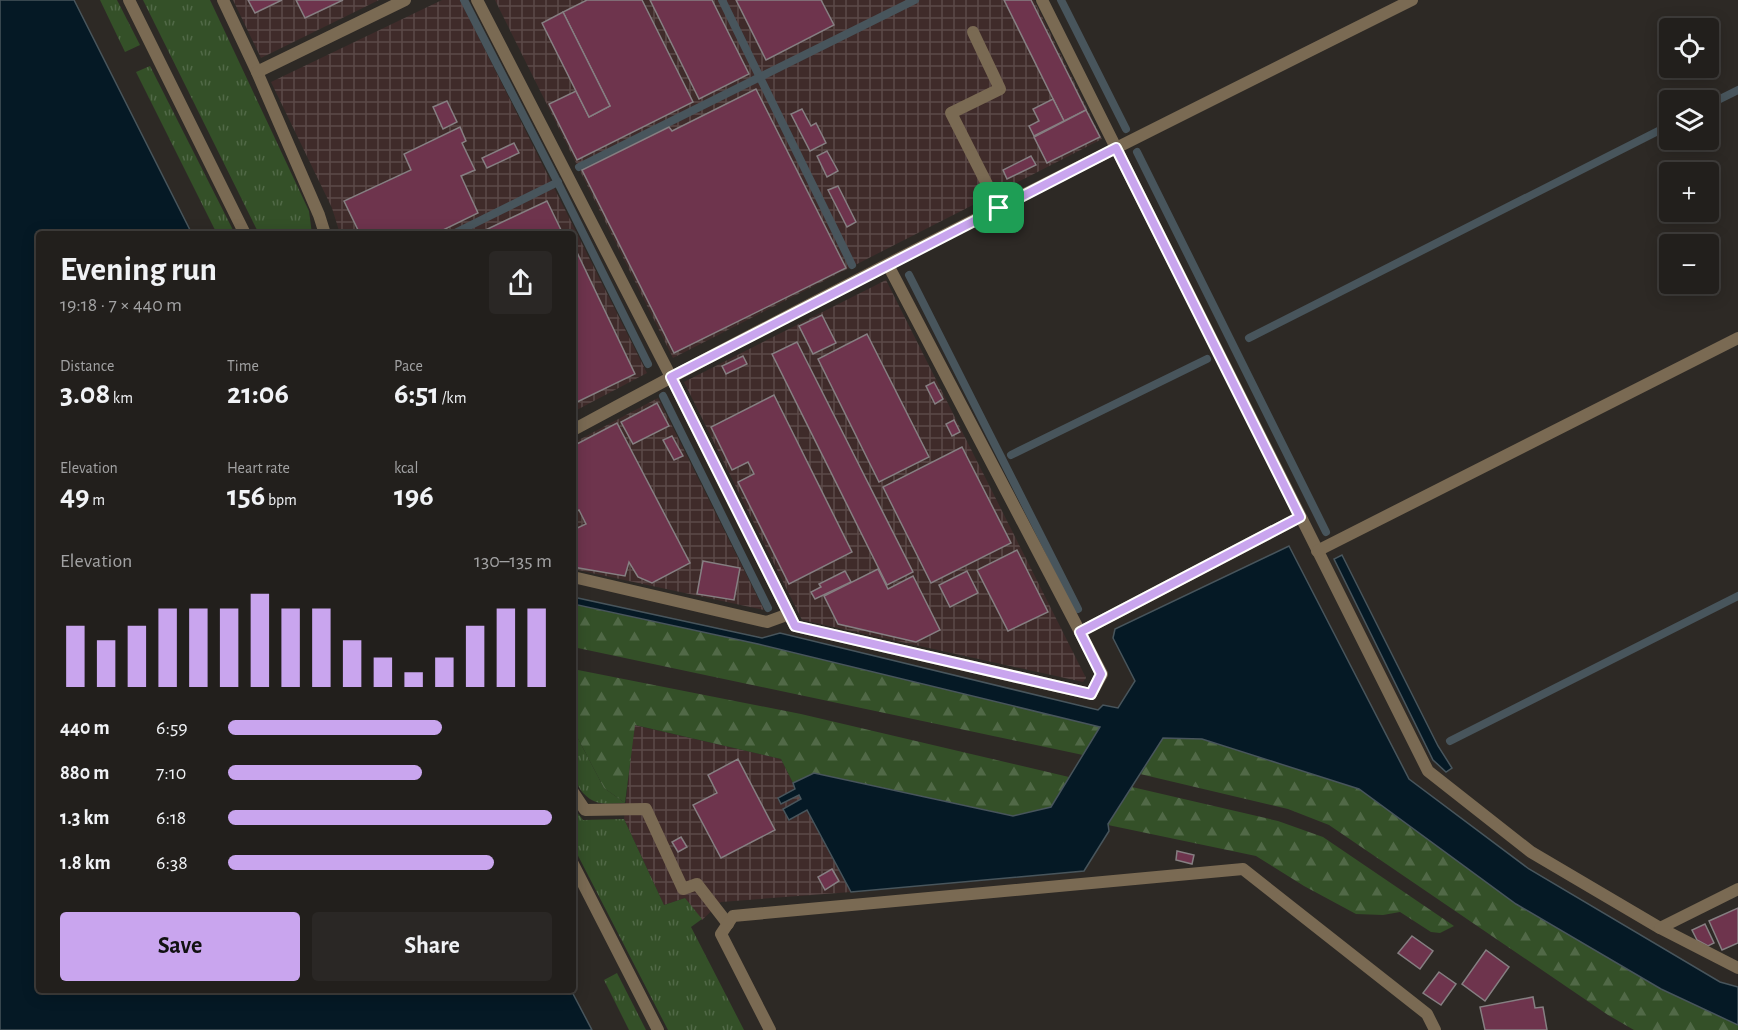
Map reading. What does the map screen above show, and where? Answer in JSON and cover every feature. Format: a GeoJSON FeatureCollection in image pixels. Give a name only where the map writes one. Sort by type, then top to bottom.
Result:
{"type":"FeatureCollection","features":[{"type":"Feature","properties":{"kind":"street"},"geometry":{"type":"LineString","coordinates":[[129,0],[244,231]]}},
{"type":"Feature","properties":{"kind":"street"},"geometry":{"type":"LineString","coordinates":[[223,0],[257,72],[324,231]]}},
{"type":"Feature","properties":{"kind":"street"},"geometry":{"type":"LineString","coordinates":[[257,72],[405,0]]}},
{"type":"Feature","properties":{"kind":"street"},"geometry":{"type":"LineString","coordinates":[[477,0],[671,377],[795,626],[1091,694],[1101,674],[888,265]]}},
{"type":"Feature","properties":{"kind":"street"},"geometry":{"type":"LineString","coordinates":[[1042,0],[1428,771],[1531,852],[1660,928],[1738,968]]}},
{"type":"Feature","properties":{"kind":"street"},"geometry":{"type":"LineString","coordinates":[[576,428],[671,377],[1116,148],[1412,0]]}},
{"type":"Feature","properties":{"kind":"street"},"geometry":{"type":"LineString","coordinates":[[973,32],[1000,89],[951,113],[999,208]]}},
{"type":"Feature","properties":{"kind":"street"},"geometry":{"type":"LineString","coordinates":[[1317,552],[1738,338]]}},
{"type":"Feature","properties":{"kind":"street"},"geometry":{"type":"LineString","coordinates":[[1080,632],[1300,517]]}},
{"type":"Feature","properties":{"kind":"street"},"geometry":{"type":"LineString","coordinates":[[576,578],[767,622],[789,614]]}},
{"type":"Feature","properties":{"kind":"street"},"geometry":{"type":"LineString","coordinates":[[576,796],[585,810],[646,809],[683,889],[697,884],[728,924]]}},
{"type":"Feature","properties":{"kind":"street"},"geometry":{"type":"LineString","coordinates":[[770,1030],[721,934],[733,916],[1243,869],[1427,1014],[1435,1030]]}},
{"type":"Feature","properties":{"kind":"street"},"geometry":{"type":"LineString","coordinates":[[576,870],[658,1030]]}},
{"type":"Feature","properties":{"kind":"street"},"geometry":{"type":"LineString","coordinates":[[1660,928],[1738,889]]}},
{"type":"Feature","properties":{"kind":"shaded area"},"geometry":{"type":"Polygon","coordinates":[[[233,0],[379,0],[261,58],[233,0]]]}},
{"type":"Feature","properties":{"kind":"shaded area"},"geometry":{"type":"Polygon","coordinates":[[[442,0],[460,0],[576,231],[339,231],[332,208],[271,82],[442,0]]]}},
{"type":"Feature","properties":{"kind":"shaded area"},"geometry":{"type":"Polygon","coordinates":[[[495,0],[1034,0],[1102,139],[673,358],[495,0]]]}},
{"type":"Feature","properties":{"kind":"shaded area"},"geometry":{"type":"Polygon","coordinates":[[[576,231],[647,373],[576,410],[576,231]]]}},
{"type":"Feature","properties":{"kind":"shaded area"},"geometry":{"type":"Polygon","coordinates":[[[886,280],[1086,678],[1083,682],[802,620],[684,382],[886,280]]]}},
{"type":"Feature","properties":{"kind":"shaded area"},"geometry":{"type":"Polygon","coordinates":[[[658,398],[764,610],[576,570],[576,441],[658,398]]]}},
{"type":"Feature","properties":{"kind":"shaded area"},"geometry":{"type":"Polygon","coordinates":[[[634,725],[781,759],[796,789],[778,799],[799,795],[801,799],[783,809],[790,820],[807,810],[851,892],[721,902],[702,920],[685,898],[664,905],[624,819],[634,725]]]}},
{"type":"Feature","properties":{"kind":"green space"},"geometry":{"type":"Polygon","coordinates":[[[100,0],[117,0],[140,45],[125,52],[100,0]]]}},
{"type":"Feature","properties":{"kind":"green space"},"geometry":{"type":"Polygon","coordinates":[[[143,0],[210,0],[309,211],[312,231],[258,231],[143,0]]]}},
{"type":"Feature","properties":{"kind":"green space"},"geometry":{"type":"Polygon","coordinates":[[[150,66],[233,231],[216,231],[136,72],[150,66]]]}},
{"type":"Feature","properties":{"kind":"green space"},"geometry":{"type":"Polygon","coordinates":[[[576,605],[758,644],[1100,727],[1083,755],[576,648],[576,605]]]}},
{"type":"Feature","properties":{"kind":"green space"},"geometry":{"type":"Polygon","coordinates":[[[576,670],[801,714],[1069,777],[1051,807],[1013,816],[814,773],[793,783],[781,759],[635,725],[625,803],[604,788],[576,735],[576,670]]]}},
{"type":"Feature","properties":{"kind":"green space"},"geometry":{"type":"Polygon","coordinates":[[[576,735],[604,788],[625,803],[596,802],[580,789],[576,780],[576,735]]]}},
{"type":"Feature","properties":{"kind":"green space"},"geometry":{"type":"Polygon","coordinates":[[[1163,737],[1202,739],[1359,789],[1516,904],[1661,989],[1738,1025],[1738,1030],[1634,1030],[1608,1015],[1329,825],[1288,809],[1140,774],[1163,737]]]}},
{"type":"Feature","properties":{"kind":"green space"},"geometry":{"type":"Polygon","coordinates":[[[1132,787],[1278,821],[1323,837],[1454,926],[1440,933],[1431,932],[1400,912],[1383,915],[1356,914],[1304,886],[1256,856],[1108,825],[1132,787]]]}},
{"type":"Feature","properties":{"kind":"green space"},"geometry":{"type":"Polygon","coordinates":[[[576,811],[583,820],[624,819],[664,905],[685,898],[702,919],[691,927],[744,1030],[668,1030],[576,852],[576,811]]]}},
{"type":"Feature","properties":{"kind":"green space"},"geometry":{"type":"Polygon","coordinates":[[[617,973],[646,1030],[629,1030],[604,980],[617,973]]]}},
{"type":"Feature","properties":{"kind":"water"},"geometry":{"type":"Polygon","coordinates":[[[0,0],[74,0],[190,231],[36,231],[36,993],[573,993],[592,1030],[0,1030],[0,0]]]}},
{"type":"Feature","properties":{"kind":"water"},"geometry":{"type":"Polygon","coordinates":[[[1289,546],[1409,779],[1529,869],[1720,982],[1738,987],[1738,1025],[1661,989],[1516,904],[1359,789],[1202,739],[1163,738],[1108,824],[1109,831],[1084,871],[851,892],[807,810],[789,820],[783,809],[801,799],[799,795],[781,804],[778,798],[795,789],[793,783],[814,773],[1013,816],[1051,807],[1100,727],[758,644],[576,605],[576,598],[762,638],[780,633],[1098,710],[1103,705],[1118,708],[1135,681],[1113,638],[1115,629],[1289,546]]]}},
{"type":"Feature","properties":{"kind":"water"},"geometry":{"type":"Polygon","coordinates":[[[1342,555],[1438,746],[1452,768],[1446,772],[1433,760],[1334,559],[1342,555]]]}},
{"type":"Feature","properties":{"kind":"building"},"geometry":{"type":"Polygon","coordinates":[[[248,0],[282,0],[255,13],[248,0]]]}},
{"type":"Feature","properties":{"kind":"building"},"geometry":{"type":"Polygon","coordinates":[[[296,0],[343,0],[305,18],[296,0]]]}},
{"type":"Feature","properties":{"kind":"building"},"geometry":{"type":"Polygon","coordinates":[[[587,0],[642,0],[693,102],[577,160],[549,104],[576,91],[589,117],[610,106],[563,12],[587,0]]]}},
{"type":"Feature","properties":{"kind":"building"},"geometry":{"type":"Polygon","coordinates":[[[650,0],[712,0],[749,74],[699,99],[650,0]]]}},
{"type":"Feature","properties":{"kind":"building"},"geometry":{"type":"Polygon","coordinates":[[[736,0],[821,0],[834,25],[766,60],[736,0]]]}},
{"type":"Feature","properties":{"kind":"building"},"geometry":{"type":"Polygon","coordinates":[[[1004,0],[1031,0],[1086,110],[1064,121],[1004,0]]]}},
{"type":"Feature","properties":{"kind":"building"},"geometry":{"type":"Polygon","coordinates":[[[563,12],[610,106],[589,117],[542,23],[563,12]]]}},
{"type":"Feature","properties":{"kind":"building"},"geometry":{"type":"Polygon","coordinates":[[[756,89],[846,268],[674,353],[582,170],[669,127],[672,131],[756,89]]]}},
{"type":"Feature","properties":{"kind":"building"},"geometry":{"type":"Polygon","coordinates":[[[1053,99],[1064,121],[1034,136],[1029,126],[1039,121],[1033,109],[1053,99]]]}},
{"type":"Feature","properties":{"kind":"building"},"geometry":{"type":"Polygon","coordinates":[[[447,101],[457,122],[443,129],[433,107],[447,101]]]}},
{"type":"Feature","properties":{"kind":"building"},"geometry":{"type":"Polygon","coordinates":[[[802,109],[811,126],[816,123],[826,143],[810,151],[791,114],[802,109]]]}},
{"type":"Feature","properties":{"kind":"building"},"geometry":{"type":"Polygon","coordinates":[[[1086,110],[1100,137],[1047,163],[1034,137],[1086,110]]]}},
{"type":"Feature","properties":{"kind":"building"},"geometry":{"type":"Polygon","coordinates":[[[460,127],[466,141],[462,143],[475,170],[461,176],[478,213],[441,231],[359,231],[344,201],[411,170],[404,154],[460,127]]]}},
{"type":"Feature","properties":{"kind":"building"},"geometry":{"type":"Polygon","coordinates":[[[514,143],[519,153],[487,168],[482,158],[514,143]]]}},
{"type":"Feature","properties":{"kind":"building"},"geometry":{"type":"Polygon","coordinates":[[[827,151],[838,171],[827,177],[817,156],[827,151]]]}},
{"type":"Feature","properties":{"kind":"building"},"geometry":{"type":"Polygon","coordinates":[[[1031,156],[1036,165],[1007,179],[1003,170],[1031,156]]]}},
{"type":"Feature","properties":{"kind":"building"},"geometry":{"type":"Polygon","coordinates":[[[838,186],[856,222],[847,227],[828,190],[838,186]]]}},
{"type":"Feature","properties":{"kind":"building"},"geometry":{"type":"Polygon","coordinates":[[[547,201],[562,231],[483,231],[547,201]]]}},
{"type":"Feature","properties":{"kind":"building"},"geometry":{"type":"Polygon","coordinates":[[[576,250],[635,374],[576,403],[576,250]]]}},
{"type":"Feature","properties":{"kind":"building"},"geometry":{"type":"Polygon","coordinates":[[[822,315],[836,343],[813,354],[799,326],[822,315]]]}},
{"type":"Feature","properties":{"kind":"building"},"geometry":{"type":"Polygon","coordinates":[[[867,334],[929,457],[879,482],[818,359],[867,334]]]}},
{"type":"Feature","properties":{"kind":"building"},"geometry":{"type":"Polygon","coordinates":[[[797,342],[913,572],[887,585],[772,354],[797,342]]]}},
{"type":"Feature","properties":{"kind":"building"},"geometry":{"type":"Polygon","coordinates":[[[743,356],[747,364],[726,374],[722,366],[743,356]]]}},
{"type":"Feature","properties":{"kind":"building"},"geometry":{"type":"Polygon","coordinates":[[[934,382],[943,399],[935,404],[926,386],[934,382]]]}},
{"type":"Feature","properties":{"kind":"building"},"geometry":{"type":"Polygon","coordinates":[[[774,395],[852,552],[789,584],[738,482],[754,474],[748,462],[732,470],[711,427],[774,395]]]}},
{"type":"Feature","properties":{"kind":"building"},"geometry":{"type":"Polygon","coordinates":[[[657,403],[669,426],[633,444],[621,422],[657,403]]]}},
{"type":"Feature","properties":{"kind":"building"},"geometry":{"type":"Polygon","coordinates":[[[954,420],[960,432],[952,436],[946,424],[954,420]]]}},
{"type":"Feature","properties":{"kind":"building"},"geometry":{"type":"Polygon","coordinates":[[[617,423],[690,563],[652,583],[638,577],[629,562],[625,576],[576,568],[576,529],[586,524],[579,510],[576,512],[576,444],[617,423]]]}},
{"type":"Feature","properties":{"kind":"building"},"geometry":{"type":"Polygon","coordinates":[[[672,436],[683,456],[674,460],[663,440],[672,436]]]}},
{"type":"Feature","properties":{"kind":"building"},"geometry":{"type":"Polygon","coordinates":[[[962,447],[1011,543],[931,583],[883,487],[962,447]]]}},
{"type":"Feature","properties":{"kind":"building"},"geometry":{"type":"Polygon","coordinates":[[[1017,550],[1048,612],[1008,631],[977,570],[1017,550]]]}},
{"type":"Feature","properties":{"kind":"building"},"geometry":{"type":"Polygon","coordinates":[[[703,561],[740,568],[734,600],[697,594],[703,561]]]}},
{"type":"Feature","properties":{"kind":"building"},"geometry":{"type":"Polygon","coordinates":[[[878,569],[888,589],[913,576],[940,630],[916,642],[838,624],[824,596],[878,569]]]}},
{"type":"Feature","properties":{"kind":"building"},"geometry":{"type":"Polygon","coordinates":[[[845,571],[851,582],[815,599],[811,592],[821,587],[819,584],[845,571]]]}},
{"type":"Feature","properties":{"kind":"building"},"geometry":{"type":"Polygon","coordinates":[[[967,571],[978,593],[950,607],[939,585],[967,571]]]}},
{"type":"Feature","properties":{"kind":"building"},"geometry":{"type":"Polygon","coordinates":[[[738,759],[775,830],[721,858],[693,805],[717,793],[708,775],[738,759]]]}},
{"type":"Feature","properties":{"kind":"building"},"geometry":{"type":"Polygon","coordinates":[[[681,837],[687,847],[678,852],[672,842],[681,837]]]}},
{"type":"Feature","properties":{"kind":"building"},"geometry":{"type":"Polygon","coordinates":[[[1177,851],[1194,855],[1192,864],[1176,860],[1177,851]]]}},
{"type":"Feature","properties":{"kind":"building"},"geometry":{"type":"Polygon","coordinates":[[[832,869],[839,881],[825,890],[818,877],[832,869]]]}},
{"type":"Feature","properties":{"kind":"building"},"geometry":{"type":"Polygon","coordinates":[[[1738,908],[1738,943],[1722,950],[1709,921],[1738,908]]]}},
{"type":"Feature","properties":{"kind":"building"},"geometry":{"type":"Polygon","coordinates":[[[1705,924],[1714,943],[1708,946],[1697,940],[1692,930],[1705,924]]]}},
{"type":"Feature","properties":{"kind":"building"},"geometry":{"type":"Polygon","coordinates":[[[1412,936],[1433,951],[1420,969],[1398,953],[1412,936]]]}},
{"type":"Feature","properties":{"kind":"building"},"geometry":{"type":"Polygon","coordinates":[[[1486,950],[1509,967],[1485,1001],[1462,984],[1486,950]]]}},
{"type":"Feature","properties":{"kind":"building"},"geometry":{"type":"Polygon","coordinates":[[[1439,972],[1456,984],[1441,1005],[1423,993],[1439,972]]]}},
{"type":"Feature","properties":{"kind":"building"},"geometry":{"type":"Polygon","coordinates":[[[1533,997],[1535,1008],[1543,1007],[1547,1030],[1485,1030],[1480,1007],[1533,997]]]}},
{"type":"Feature","properties":{"kind":"waterway"},"geometry":{"type":"LineString","coordinates":[[464,0],[648,364]]}},
{"type":"Feature","properties":{"kind":"waterway"},"geometry":{"type":"LineString","coordinates":[[722,0],[852,265]]}},
{"type":"Feature","properties":{"kind":"waterway"},"geometry":{"type":"LineString","coordinates":[[579,167],[915,0]]}},
{"type":"Feature","properties":{"kind":"waterway"},"geometry":{"type":"LineString","coordinates":[[1061,0],[1126,129]]}},
{"type":"Feature","properties":{"kind":"waterway"},"geometry":{"type":"LineString","coordinates":[[1719,100],[1738,90]]}},
{"type":"Feature","properties":{"kind":"waterway"},"geometry":{"type":"LineString","coordinates":[[1249,338],[1659,131]]}},
{"type":"Feature","properties":{"kind":"waterway"},"geometry":{"type":"LineString","coordinates":[[1137,152],[1326,532]]}},
{"type":"Feature","properties":{"kind":"waterway"},"geometry":{"type":"LineString","coordinates":[[459,231],[558,182]]}},
{"type":"Feature","properties":{"kind":"waterway"},"geometry":{"type":"LineString","coordinates":[[909,275],[1078,609]]}},
{"type":"Feature","properties":{"kind":"waterway"},"geometry":{"type":"LineString","coordinates":[[1011,455],[1207,359]]}},
{"type":"Feature","properties":{"kind":"waterway"},"geometry":{"type":"LineString","coordinates":[[663,396],[768,608]]}},
{"type":"Feature","properties":{"kind":"waterway"},"geometry":{"type":"LineString","coordinates":[[1450,741],[1738,596]]}},
{"type":"Feature","properties":{"kind":"route"},"geometry":{"type":"LineString","coordinates":[[1116,148],[1300,517],[1080,632],[1101,674],[1091,694],[795,626],[671,377],[999,208],[1116,148]]}}]}
